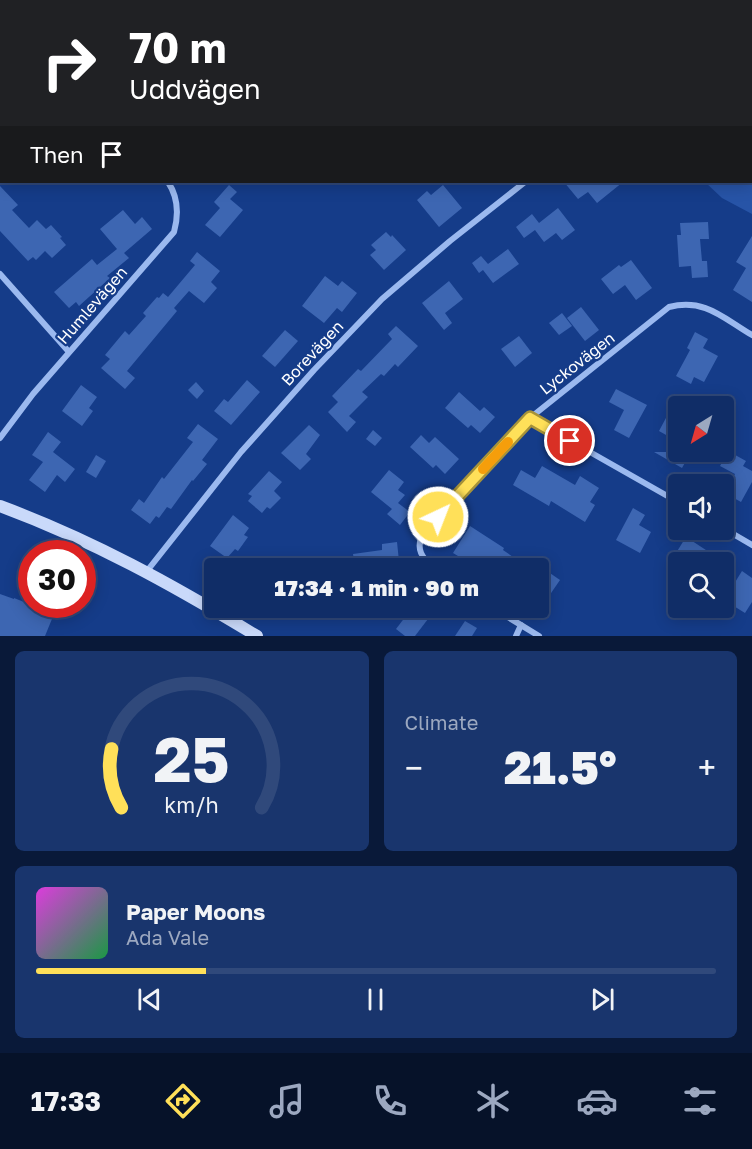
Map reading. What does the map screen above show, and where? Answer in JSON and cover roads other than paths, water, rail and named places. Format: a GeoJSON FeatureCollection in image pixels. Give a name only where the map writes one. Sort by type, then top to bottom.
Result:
{"type":"FeatureCollection","features":[{"type":"Feature","properties":{"kind":"street","name":"Humlevägen"},"geometry":{"type":"LineString","coordinates":[[0,438],[33,394],[174,232],[178,218],[176,201],[168,183]]}},
{"type":"Feature","properties":{"kind":"street","name":"Borevägen"},"geometry":{"type":"LineString","coordinates":[[147,571],[241,452],[321,362],[382,299],[450,241],[524,183]]}},
{"type":"Feature","properties":{"kind":"street"},"geometry":{"type":"LineString","coordinates":[[0,274],[69,352]]}},
{"type":"Feature","properties":{"kind":"street","name":"Lyckovägen"},"geometry":{"type":"LineString","coordinates":[[422,558],[419,548],[423,533],[530,418],[669,307],[684,303],[703,306],[752,335]]}},
{"type":"Feature","properties":{"kind":"street"},"geometry":{"type":"LineString","coordinates":[[530,418],[668,496]]}},
{"type":"Feature","properties":{"kind":"street"},"geometry":{"type":"LineString","coordinates":[[0,506],[75,535],[147,571],[257,636]]}},
{"type":"Feature","properties":{"kind":"street"},"geometry":{"type":"LineString","coordinates":[[734,534],[752,545]]}},
{"type":"Feature","properties":{"kind":"street"},"geometry":{"type":"LineString","coordinates":[[509,618],[539,636]]}},
{"type":"Feature","properties":{"kind":"street"},"geometry":{"type":"LineString","coordinates":[[516,636],[521,626]]}}]}
